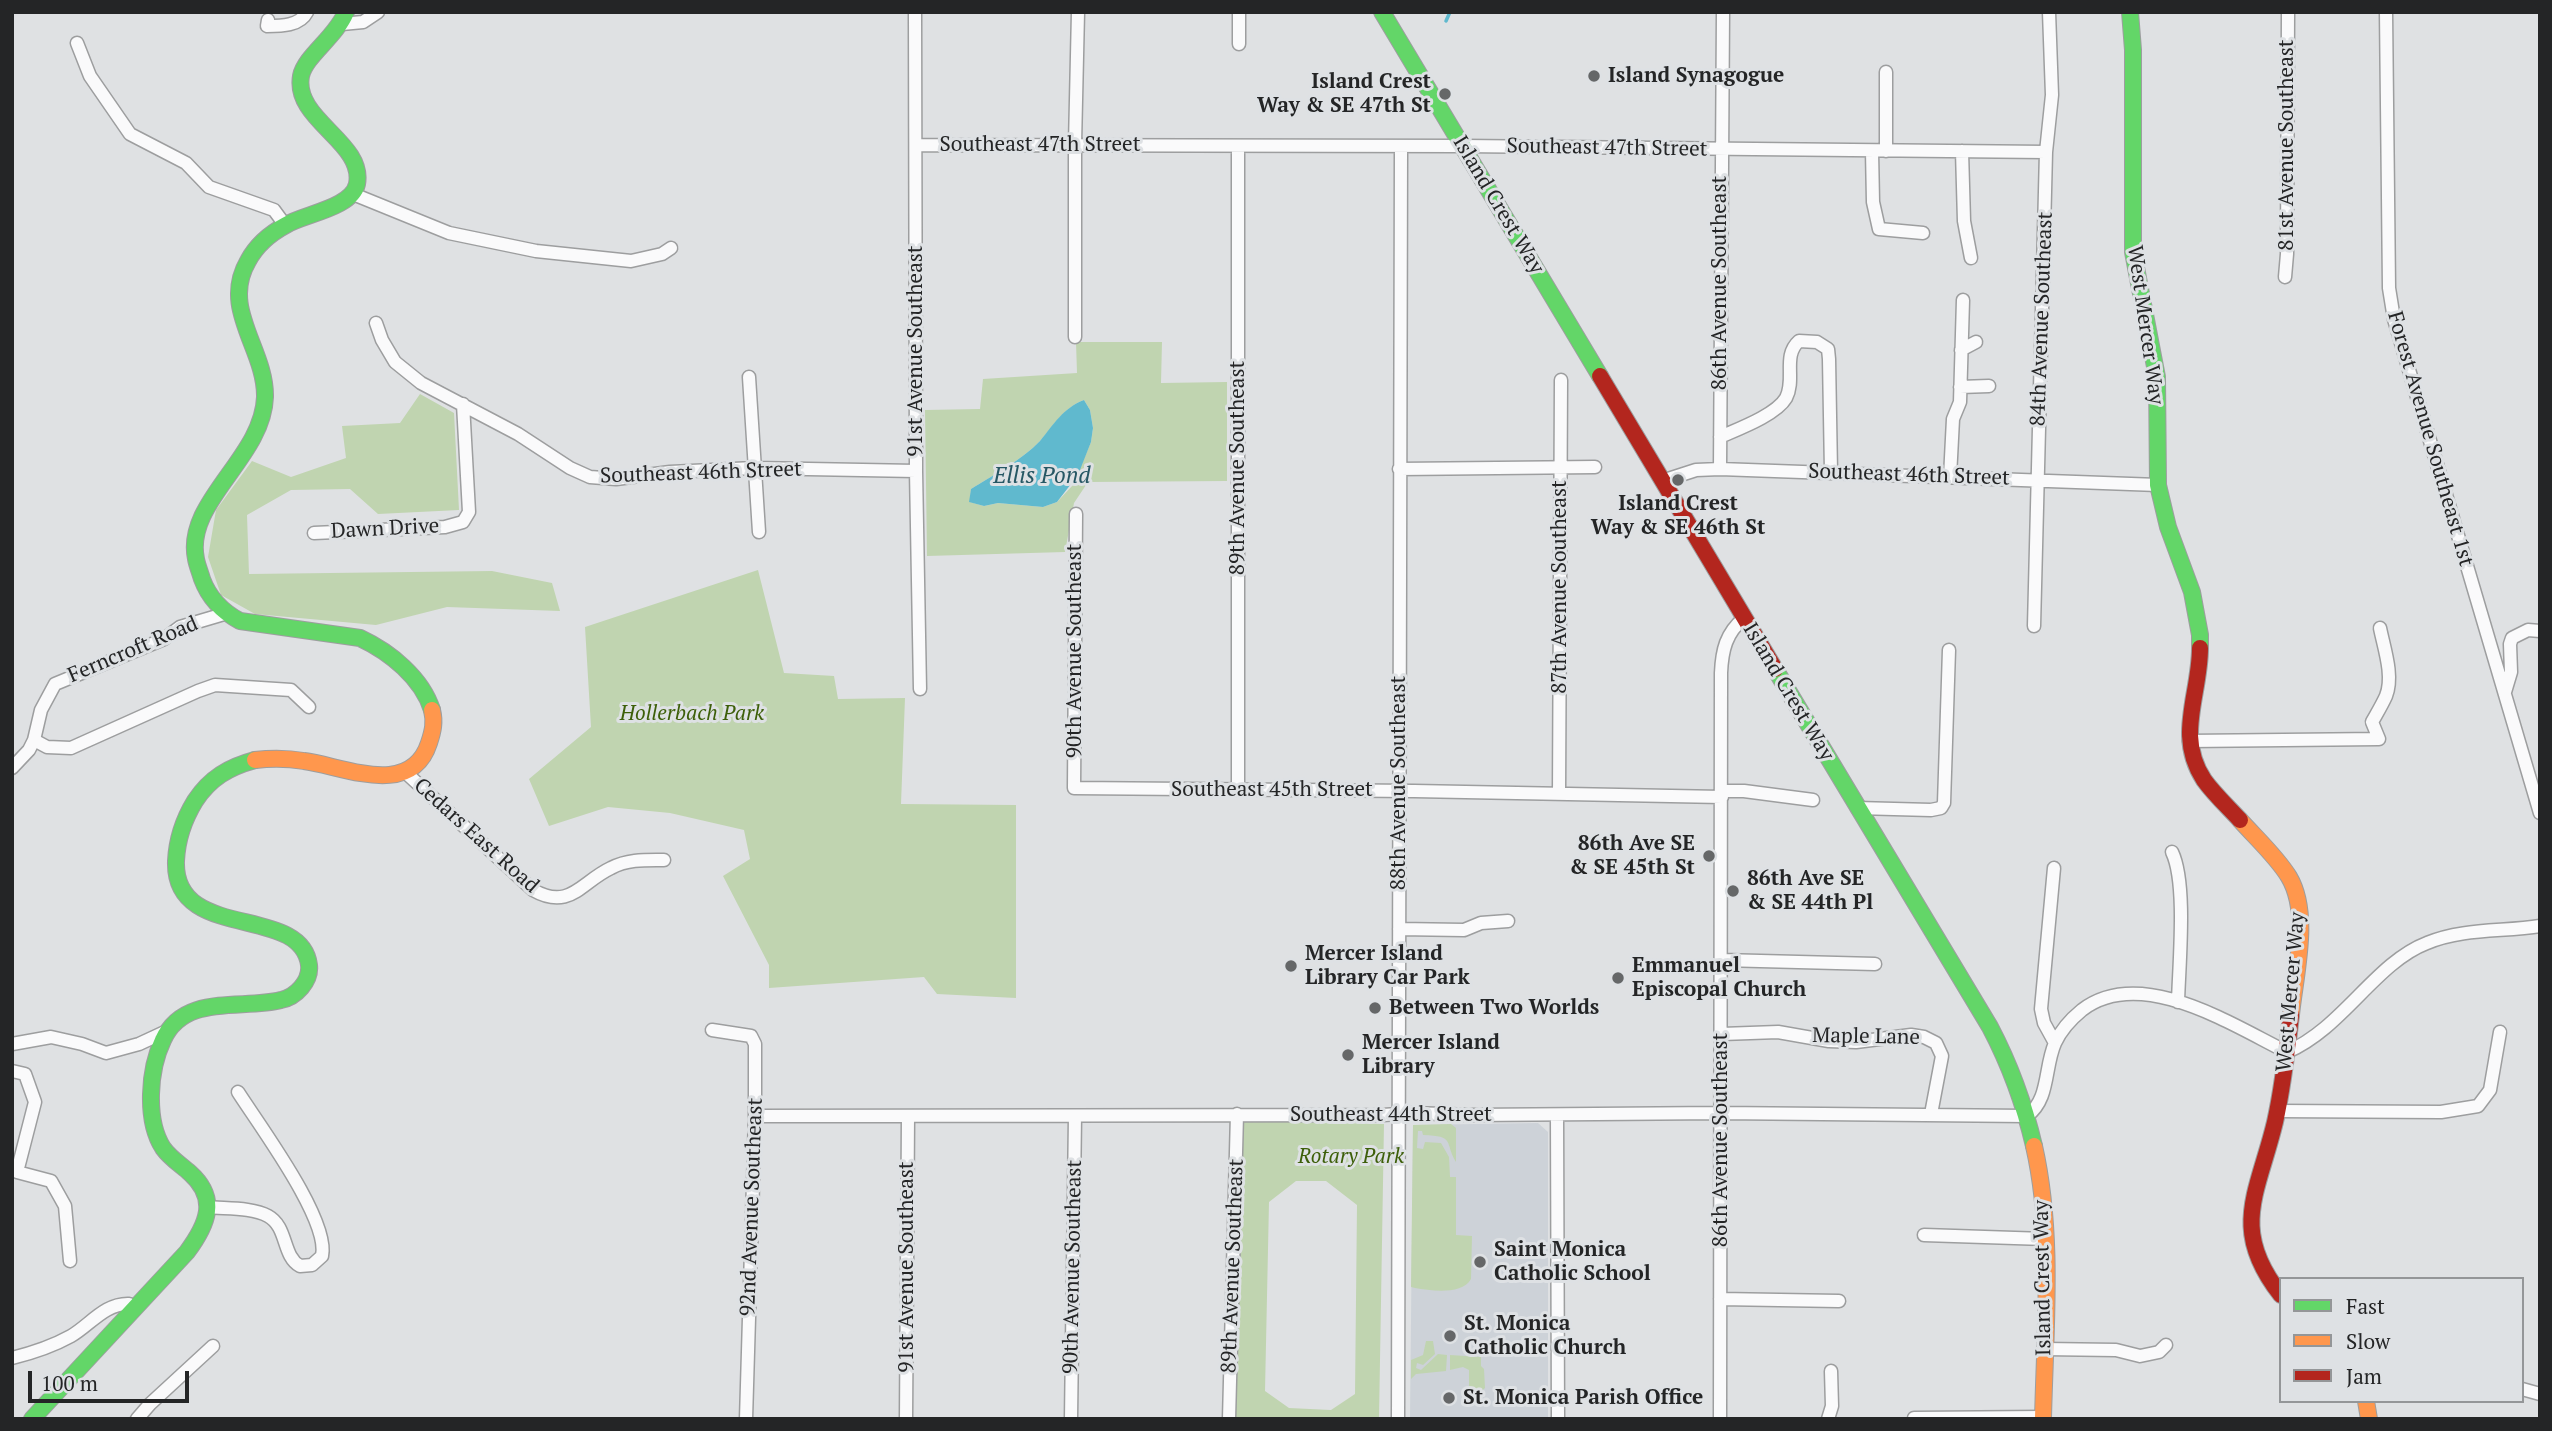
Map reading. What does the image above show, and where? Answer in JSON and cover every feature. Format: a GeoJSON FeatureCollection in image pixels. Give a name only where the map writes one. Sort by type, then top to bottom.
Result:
{"type":"FeatureCollection","features":[{"type":"Feature","properties":{"kind":"street"},"geometry":{"type":"LineString","coordinates":[[268,20],[267,26],[281,26],[297,22],[304,18],[307,12]]}},
{"type":"Feature","properties":{"kind":"street"},"geometry":{"type":"LineString","coordinates":[[12,1044],[51,1037],[106,1053],[139,1044],[167,1031],[179,1019],[195,1011],[283,1000],[294,994],[304,985],[308,975],[305,949],[289,937],[209,912],[197,906],[183,892],[176,872],[177,844],[184,822],[205,787],[218,775],[236,765],[266,758],[288,758],[364,775],[391,775],[404,771],[421,760],[427,750],[434,718],[421,688],[384,650],[360,638],[240,621],[224,614],[202,580],[196,562],[197,528],[204,511],[248,453],[263,419],[265,392],[262,376],[240,316],[239,281],[254,251],[285,225],[336,206],[352,194],[357,185],[355,165],[351,157],[312,111],[302,91],[300,77],[308,61],[336,35],[344,18],[363,22],[378,12]]}},
{"type":"Feature","properties":{"kind":"street","name":"91st Avenue Southeast"},"geometry":{"type":"LineString","coordinates":[[915,12],[916,471],[920,689]]}},
{"type":"Feature","properties":{"kind":"street"},"geometry":{"type":"LineString","coordinates":[[1075,337],[1078,12]]}},
{"type":"Feature","properties":{"kind":"street"},"geometry":{"type":"LineString","coordinates":[[1239,12],[1239,44]]}},
{"type":"Feature","properties":{"kind":"street","name":"Island Crest Way"},"geometry":{"type":"LineString","coordinates":[[1382,12],[1993,1035],[2012,1072],[2027,1116],[2041,1187],[2045,1239],[2043,1418]]}},
{"type":"Feature","properties":{"kind":"street","name":"86th Avenue Southeast"},"geometry":{"type":"LineString","coordinates":[[1720,469],[1723,12]]}},
{"type":"Feature","properties":{"kind":"street","name":"84th Avenue Southeast"},"geometry":{"type":"LineString","coordinates":[[2034,626],[2046,152],[2052,95],[2049,12]]}},
{"type":"Feature","properties":{"kind":"street","name":"West Mercer Way"},"geometry":{"type":"LineString","coordinates":[[2130,12],[2133,50],[2133,252],[2157,377],[2158,485],[2168,527],[2192,592],[2200,635],[2200,657],[2189,741],[2194,762],[2204,780],[2286,872],[2300,901],[2301,921],[2287,1052],[2278,1111],[2255,1198],[2252,1223],[2254,1249],[2264,1273],[2279,1292]]}},
{"type":"Feature","properties":{"kind":"street","name":"81st Avenue Southeast"},"geometry":{"type":"LineString","coordinates":[[2285,277],[2288,12]]}},
{"type":"Feature","properties":{"kind":"street","name":"Forest Avenue Southeast 1st"},"geometry":{"type":"LineString","coordinates":[[2386,12],[2391,302],[2540,813]]}},
{"type":"Feature","properties":{"kind":"street"},"geometry":{"type":"LineString","coordinates":[[77,43],[90,76],[130,134],[186,163],[209,187],[274,210],[285,225]]}},
{"type":"Feature","properties":{"kind":"street"},"geometry":{"type":"LineString","coordinates":[[1886,72],[1886,151]]}},
{"type":"Feature","properties":{"kind":"street","name":"Southeast 47th Street"},"geometry":{"type":"LineString","coordinates":[[916,145],[1463,146],[2046,152]]}},
{"type":"Feature","properties":{"kind":"street","name":"89th Avenue Southeast"},"geometry":{"type":"LineString","coordinates":[[1238,146],[1238,790]]}},
{"type":"Feature","properties":{"kind":"street","name":"88th Avenue Southeast"},"geometry":{"type":"LineString","coordinates":[[1398,1419],[1401,147]]}},
{"type":"Feature","properties":{"kind":"street"},"geometry":{"type":"LineString","coordinates":[[1872,151],[1873,202],[1879,229],[1923,233]]}},
{"type":"Feature","properties":{"kind":"street"},"geometry":{"type":"LineString","coordinates":[[1962,151],[1964,221],[1971,258]]}},
{"type":"Feature","properties":{"kind":"street"},"geometry":{"type":"LineString","coordinates":[[352,194],[449,233],[536,251],[631,261],[662,254],[671,248]]}},
{"type":"Feature","properties":{"kind":"street"},"geometry":{"type":"LineString","coordinates":[[1950,477],[1953,419],[1960,402],[1963,300]]}},
{"type":"Feature","properties":{"kind":"street","name":"Southeast 46th Street"},"geometry":{"type":"LineString","coordinates":[[376,323],[395,362],[421,383],[518,434],[570,468],[590,477],[616,479],[680,471],[754,468],[916,471]]}},
{"type":"Feature","properties":{"kind":"street"},"geometry":{"type":"LineString","coordinates":[[1720,437],[1773,411],[1781,404],[1788,391],[1790,352],[1799,341],[1817,342],[1828,349],[1831,472]]}},
{"type":"Feature","properties":{"kind":"street"},"geometry":{"type":"LineString","coordinates":[[1961,350],[1976,342]]}},
{"type":"Feature","properties":{"kind":"street"},"geometry":{"type":"LineString","coordinates":[[749,377],[759,532]]}},
{"type":"Feature","properties":{"kind":"street","name":"87th Avenue Southeast"},"geometry":{"type":"LineString","coordinates":[[1559,794],[1561,380]]}},
{"type":"Feature","properties":{"kind":"street"},"geometry":{"type":"LineString","coordinates":[[1960,387],[1989,386]]}},
{"type":"Feature","properties":{"kind":"street","name":"Dawn Drive"},"geometry":{"type":"LineString","coordinates":[[314,533],[445,527],[463,522],[469,512],[463,404]]}},
{"type":"Feature","properties":{"kind":"street"},"geometry":{"type":"LineString","coordinates":[[1399,469],[1595,467]]}},
{"type":"Feature","properties":{"kind":"street","name":"Southeast 46th Street"},"geometry":{"type":"LineString","coordinates":[[1662,481],[1696,470],[1720,469],[2158,485]]}},
{"type":"Feature","properties":{"kind":"street","name":"90th Avenue Southeast"},"geometry":{"type":"LineString","coordinates":[[1074,788],[1076,514]]}},
{"type":"Feature","properties":{"kind":"street","name":"Ferncroft Road"},"geometry":{"type":"LineString","coordinates":[[12,768],[29,750],[41,710],[59,681],[162,640],[180,627],[224,614]]}},
{"type":"Feature","properties":{"kind":"street","name":"86th Avenue Southeast"},"geometry":{"type":"LineString","coordinates":[[1720,1419],[1722,654],[1733,626],[1744,618]]}},
{"type":"Feature","properties":{"kind":"street"},"geometry":{"type":"LineString","coordinates":[[2189,741],[2379,739],[2372,722],[2387,694],[2388,682],[2388,664],[2380,628]]}},
{"type":"Feature","properties":{"kind":"street"},"geometry":{"type":"LineString","coordinates":[[2504,693],[2511,672],[2512,638],[2528,630],[2540,631]]}},
{"type":"Feature","properties":{"kind":"street"},"geometry":{"type":"LineString","coordinates":[[1857,808],[1931,810],[1941,808],[1944,803],[1949,650]]}},
{"type":"Feature","properties":{"kind":"street"},"geometry":{"type":"LineString","coordinates":[[34,740],[47,747],[71,748],[215,685],[290,690],[309,707]]}},
{"type":"Feature","properties":{"kind":"street","name":"Cedars East Road"},"geometry":{"type":"LineString","coordinates":[[404,771],[533,890],[545,896],[554,898],[572,895],[608,869],[627,861],[664,860]]}},
{"type":"Feature","properties":{"kind":"street","name":"Southeast 45th Street"},"geometry":{"type":"LineString","coordinates":[[1074,788],[1559,794],[1722,794],[1744,791],[1813,800]]}},
{"type":"Feature","properties":{"kind":"street"},"geometry":{"type":"LineString","coordinates":[[2172,852],[2180,885],[2178,1002]]}},
{"type":"Feature","properties":{"kind":"street"},"geometry":{"type":"LineString","coordinates":[[2054,868],[2041,1009],[2044,1023],[2055,1043]]}},
{"type":"Feature","properties":{"kind":"street"},"geometry":{"type":"LineString","coordinates":[[1399,929],[1464,930],[1481,923],[1508,921]]}},
{"type":"Feature","properties":{"kind":"street"},"geometry":{"type":"LineString","coordinates":[[2027,1116],[2036,1110],[2042,1099],[2055,1043],[2072,1018],[2101,999],[2115,995],[2140,994],[2178,1002],[2287,1052],[2313,1039],[2391,966],[2428,942],[2461,934],[2540,926]]}},
{"type":"Feature","properties":{"kind":"street"},"geometry":{"type":"LineString","coordinates":[[1722,960],[1875,964]]}},
{"type":"Feature","properties":{"kind":"street","name":"92nd Avenue Southeast"},"geometry":{"type":"LineString","coordinates":[[712,1030],[751,1036],[755,1044],[746,1419]]}},
{"type":"Feature","properties":{"kind":"street"},"geometry":{"type":"LineString","coordinates":[[32,1419],[198,1238],[203,1228],[207,1207],[200,1182],[167,1153],[153,1119],[152,1101],[157,1059],[167,1031]]}},
{"type":"Feature","properties":{"kind":"street","name":"Maple Lane"},"geometry":{"type":"LineString","coordinates":[[1721,1034],[1778,1032],[1829,1041],[1856,1042],[1911,1035],[1924,1037],[1936,1043],[1942,1056],[1931,1114]]}},
{"type":"Feature","properties":{"kind":"street"},"geometry":{"type":"LineString","coordinates":[[2278,1111],[2441,1112],[2478,1106],[2490,1090],[2500,1032]]}},
{"type":"Feature","properties":{"kind":"street"},"geometry":{"type":"LineString","coordinates":[[12,1071],[25,1074],[35,1102],[17,1172],[51,1181],[65,1206],[70,1261]]}},
{"type":"Feature","properties":{"kind":"street"},"geometry":{"type":"LineString","coordinates":[[207,1207],[261,1213],[270,1217],[283,1231],[291,1257],[300,1266],[312,1265],[322,1256],[320,1229],[306,1199],[239,1092]]}},
{"type":"Feature","properties":{"kind":"street","name":"Southeast 44th Street"},"geometry":{"type":"LineString","coordinates":[[755,1116],[1720,1113],[2027,1116]]}},
{"type":"Feature","properties":{"kind":"street","name":"89th Avenue Southeast"},"geometry":{"type":"LineString","coordinates":[[1229,1419],[1237,1114]]}},
{"type":"Feature","properties":{"kind":"street"},"geometry":{"type":"LineString","coordinates":[[1557,1115],[1558,1419]]}},
{"type":"Feature","properties":{"kind":"street","name":"91st Avenue Southeast"},"geometry":{"type":"LineString","coordinates":[[906,1419],[908,1116]]}},
{"type":"Feature","properties":{"kind":"street","name":"90th Avenue Southeast"},"geometry":{"type":"LineString","coordinates":[[1071,1419],[1075,1116]]}},
{"type":"Feature","properties":{"kind":"street"},"geometry":{"type":"LineString","coordinates":[[1924,1235],[2045,1239]]}},
{"type":"Feature","properties":{"kind":"street"},"geometry":{"type":"LineString","coordinates":[[1720,1299],[1839,1301]]}},
{"type":"Feature","properties":{"kind":"street"},"geometry":{"type":"LineString","coordinates":[[12,1358],[71,1336],[108,1309],[129,1304],[133,1309]]}},
{"type":"Feature","properties":{"kind":"street"},"geometry":{"type":"LineString","coordinates":[[2044,1349],[2116,1350],[2140,1356],[2159,1352],[2166,1345]]}},
{"type":"Feature","properties":{"kind":"street"},"geometry":{"type":"LineString","coordinates":[[137,1419],[213,1346]]}},
{"type":"Feature","properties":{"kind":"street"},"geometry":{"type":"LineString","coordinates":[[1828,1419],[1832,1406],[1831,1371]]}},
{"type":"Feature","properties":{"kind":"street"},"geometry":{"type":"LineString","coordinates":[[1914,1418],[2043,1418]]}},
{"type":"Feature","properties":{"kind":"shaded area","name":"Saint Monica Catholic School"},"geometry":{"type":"Polygon","coordinates":[[[1538,1123],[1548,1132],[1548,1419],[1410,1419],[1413,1125],[1538,1123]]]}},
{"type":"Feature","properties":{"kind":"green space"},"geometry":{"type":"Polygon","coordinates":[[[1076,342],[1162,342],[1161,383],[1227,382],[1227,481],[1088,482],[1074,503],[1065,552],[927,556],[925,410],[980,409],[983,379],[1077,373],[1076,342]],[[1084,400],[1070,407],[1033,448],[971,489],[970,502],[984,506],[998,503],[1043,507],[1057,502],[1073,485],[1091,442],[1093,428],[1090,410],[1084,400]]]}},
{"type":"Feature","properties":{"kind":"green space"},"geometry":{"type":"Polygon","coordinates":[[[420,394],[454,413],[459,510],[378,514],[350,489],[291,490],[247,515],[249,574],[492,571],[552,583],[560,611],[447,607],[376,625],[255,614],[221,595],[208,557],[216,510],[252,461],[291,477],[346,458],[342,426],[400,423],[420,394]]]}},
{"type":"Feature","properties":{"kind":"green space","name":"Hollerbach Park"},"geometry":{"type":"Polygon","coordinates":[[[758,570],[784,673],[834,676],[838,699],[905,698],[901,804],[1016,805],[1016,998],[937,994],[924,977],[769,988],[769,965],[723,876],[750,859],[744,830],[670,813],[608,807],[549,826],[529,779],[591,727],[585,627],[758,570]]]}},
{"type":"Feature","properties":{"kind":"green space","name":"Rotary Park"},"geometry":{"type":"Polygon","coordinates":[[[1243,1121],[1384,1124],[1379,1419],[1235,1419],[1243,1121]],[[1296,1181],[1269,1202],[1265,1391],[1289,1408],[1331,1410],[1355,1394],[1357,1205],[1326,1181],[1296,1181]]]}},
{"type":"Feature","properties":{"kind":"green space"},"geometry":{"type":"Polygon","coordinates":[[[1451,1124],[1456,1128],[1456,1162],[1447,1141],[1440,1137],[1423,1135],[1422,1131],[1418,1131],[1417,1148],[1423,1149],[1425,1142],[1441,1143],[1449,1157],[1450,1177],[1456,1177],[1456,1235],[1472,1236],[1471,1279],[1461,1288],[1454,1290],[1415,1288],[1411,1287],[1413,1125],[1451,1124]]]}},
{"type":"Feature","properties":{"kind":"green space"},"geometry":{"type":"Polygon","coordinates":[[[1426,1341],[1433,1341],[1435,1354],[1423,1365],[1417,1363],[1416,1368],[1421,1370],[1438,1354],[1447,1355],[1446,1371],[1416,1374],[1411,1379],[1411,1360],[1423,1355],[1426,1341]]]}},
{"type":"Feature","properties":{"kind":"green space"},"geometry":{"type":"Polygon","coordinates":[[[1450,1355],[1481,1357],[1485,1388],[1474,1397],[1469,1398],[1469,1370],[1463,1367],[1450,1370],[1450,1355]]]}},
{"type":"Feature","properties":{"kind":"water","name":"Ellis Pond"},"geometry":{"type":"Polygon","coordinates":[[[1084,400],[1090,410],[1093,428],[1091,442],[1078,475],[1057,502],[1043,507],[998,503],[984,506],[969,502],[971,489],[1025,454],[1065,412],[1084,400]]]}},
{"type":"Feature","properties":{"kind":"waterway"},"geometry":{"type":"LineString","coordinates":[[1446,21],[1450,12]]}},
{"type":"Feature","properties":{"kind":"traffic: fast"},"geometry":{"type":"LineString","coordinates":[[346,12],[335,30],[308,61],[301,76],[301,92],[307,106],[350,156],[357,169],[357,184],[353,192],[337,205],[294,221],[275,232],[260,245],[248,261],[241,279],[239,296],[246,329],[259,362],[265,397],[261,419],[252,440],[201,518],[195,538],[196,559],[208,592],[222,609],[240,621],[360,638],[404,667],[421,687],[432,710]]}},
{"type":"Feature","properties":{"kind":"traffic: fast"},"geometry":{"type":"LineString","coordinates":[[1382,12],[1600,376]]}},
{"type":"Feature","properties":{"kind":"traffic: fast"},"geometry":{"type":"LineString","coordinates":[[2130,12],[2133,50],[2133,252],[2157,377],[2158,485],[2168,527],[2192,592],[2200,648]]}},
{"type":"Feature","properties":{"kind":"traffic: fast"},"geometry":{"type":"LineString","coordinates":[[1775,669],[1990,1027],[2016,1085],[2034,1146]]}},
{"type":"Feature","properties":{"kind":"traffic: fast"},"geometry":{"type":"LineString","coordinates":[[32,1419],[187,1252],[204,1222],[207,1212],[205,1193],[190,1173],[163,1148],[153,1123],[152,1080],[158,1052],[172,1025],[199,1009],[266,1003],[287,998],[292,996],[308,977],[309,965],[301,946],[284,934],[263,926],[215,914],[194,903],[181,886],[176,861],[178,845],[184,822],[195,801],[207,786],[221,775],[255,760]]}},
{"type":"Feature","properties":{"kind":"traffic: slow"},"geometry":{"type":"LineString","coordinates":[[255,760],[291,759],[374,775],[392,775],[407,770],[420,760],[432,734],[432,710]]}},
{"type":"Feature","properties":{"kind":"traffic: slow"},"geometry":{"type":"LineString","coordinates":[[2240,820],[2279,862],[2296,892],[2300,945],[2291,1015]]}},
{"type":"Feature","properties":{"kind":"traffic: slow"},"geometry":{"type":"LineString","coordinates":[[2034,1146],[2046,1247],[2043,1419]]}},
{"type":"Feature","properties":{"kind":"traffic: slow"},"geometry":{"type":"LineString","coordinates":[[2366,1403],[2369,1419]]}},
{"type":"Feature","properties":{"kind":"traffic: jam"},"geometry":{"type":"LineString","coordinates":[[1600,376],[1775,669]]}},
{"type":"Feature","properties":{"kind":"traffic: jam"},"geometry":{"type":"LineString","coordinates":[[2200,648],[2191,715],[2191,747],[2204,780],[2240,820]]}},
{"type":"Feature","properties":{"kind":"traffic: jam"},"geometry":{"type":"LineString","coordinates":[[2279,1292],[2265,1272],[2256,1250],[2252,1210],[2278,1109],[2291,1015]]}},
{"type":"Feature","properties":{"kind":"place","name":"Island Synagogue"},"geometry":{"type":"Point","coordinates":[1594,76]}},
{"type":"Feature","properties":{"kind":"place","name":"Island Crest Way & SE 47th St"},"geometry":{"type":"Point","coordinates":[1445,94]}},
{"type":"Feature","properties":{"kind":"place","name":"Island Crest Way & SE 46th St"},"geometry":{"type":"Point","coordinates":[1678,480]}},
{"type":"Feature","properties":{"kind":"place","name":"86th Ave SE & SE 45th St"},"geometry":{"type":"Point","coordinates":[1709,856]}},
{"type":"Feature","properties":{"kind":"place","name":"86th Ave SE & SE 44th Pl"},"geometry":{"type":"Point","coordinates":[1733,891]}},
{"type":"Feature","properties":{"kind":"place","name":"Mercer Island Library Car Park"},"geometry":{"type":"Point","coordinates":[1291,966]}},
{"type":"Feature","properties":{"kind":"place","name":"Emmanuel Episcopal Church"},"geometry":{"type":"Point","coordinates":[1618,978]}},
{"type":"Feature","properties":{"kind":"place","name":"Between Two Worlds"},"geometry":{"type":"Point","coordinates":[1375,1008]}},
{"type":"Feature","properties":{"kind":"place","name":"Mercer Island Library"},"geometry":{"type":"Point","coordinates":[1348,1055]}},
{"type":"Feature","properties":{"kind":"place","name":"Saint Monica Catholic School"},"geometry":{"type":"Point","coordinates":[1480,1262]}},
{"type":"Feature","properties":{"kind":"place","name":"St. Monica Catholic Church"},"geometry":{"type":"Point","coordinates":[1450,1336]}},
{"type":"Feature","properties":{"kind":"place","name":"St. Monica Parish Office"},"geometry":{"type":"Point","coordinates":[1449,1398]}}]}
